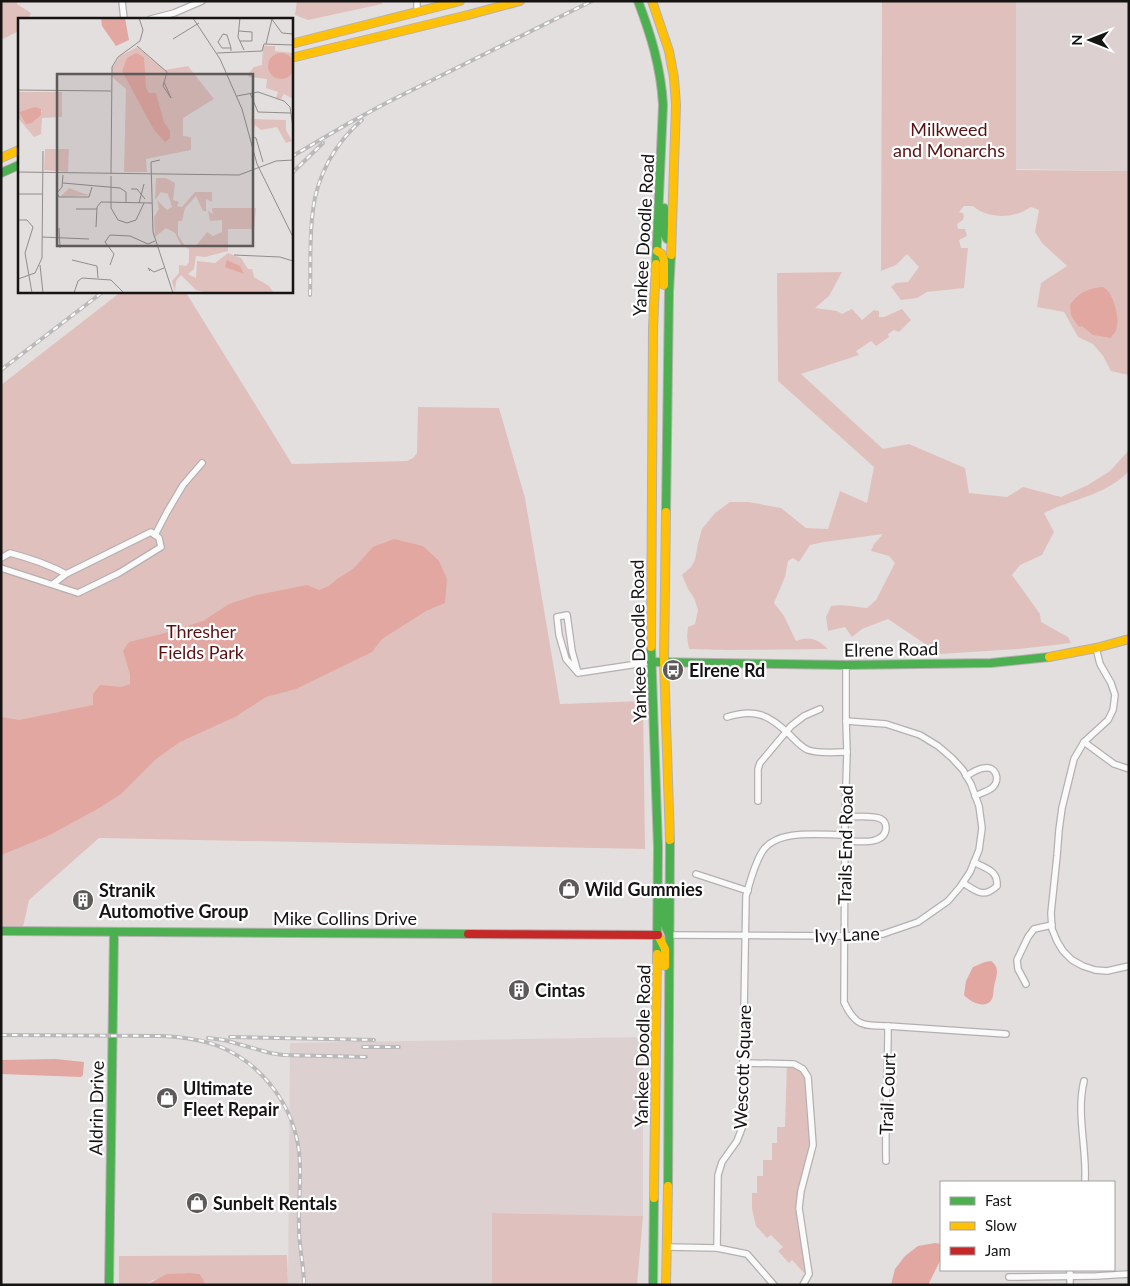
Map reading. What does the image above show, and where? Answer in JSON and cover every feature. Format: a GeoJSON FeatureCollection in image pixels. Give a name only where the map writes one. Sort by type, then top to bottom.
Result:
{"type":"FeatureCollection","features":[{"type":"Feature","properties":{"kind":"main road"},"geometry":{"type":"LineString","coordinates":[[292,44],[460,1]]}},
{"type":"Feature","properties":{"kind":"main road"},"geometry":{"type":"LineString","coordinates":[[292,58],[520,1]]}},
{"type":"Feature","properties":{"kind":"main road","name":"Yankee Doodle Road"},"geometry":{"type":"LineString","coordinates":[[638,1],[653,40],[660,66],[663,92],[653,328],[651,662],[658,847],[658,935],[652,1285]]}},
{"type":"Feature","properties":{"kind":"main road","name":"Yankee Doodle Road"},"geometry":{"type":"LineString","coordinates":[[652,1],[667,42],[672,64],[676,119],[667,364],[664,662],[670,833],[666,1285]]}},
{"type":"Feature","properties":{"kind":"main road"},"geometry":{"type":"LineString","coordinates":[[405,31],[406,24],[417,12]]}},
{"type":"Feature","properties":{"kind":"main road"},"geometry":{"type":"LineString","coordinates":[[663,124],[665,128],[664,233],[667,239],[671,240]]}},
{"type":"Feature","properties":{"kind":"main road"},"geometry":{"type":"LineString","coordinates":[[1,158],[18,150]]}},
{"type":"Feature","properties":{"kind":"main road"},"geometry":{"type":"LineString","coordinates":[[1,173],[18,165]]}},
{"type":"Feature","properties":{"kind":"main road"},"geometry":{"type":"LineString","coordinates":[[657,251],[662,254],[664,263],[663,361],[667,364]]}},
{"type":"Feature","properties":{"kind":"main road","name":"Elrene Road"},"geometry":{"type":"LineString","coordinates":[[651,662],[846,665],[991,662],[1041,658],[1096,648],[1129,639]]}},
{"type":"Feature","properties":{"kind":"main road"},"geometry":{"type":"LineString","coordinates":[[658,847],[662,873],[665,924],[666,930],[670,935]]}},
{"type":"Feature","properties":{"kind":"main road","name":"Mike Collins Drive"},"geometry":{"type":"LineString","coordinates":[[1,931],[658,935]]}},
{"type":"Feature","properties":{"kind":"main road","name":"Aldrin Drive"},"geometry":{"type":"LineString","coordinates":[[109,1285],[114,932]]}},
{"type":"Feature","properties":{"kind":"main road"},"geometry":{"type":"LineString","coordinates":[[658,935],[664,950],[665,1027],[669,1053]]}},
{"type":"Feature","properties":{"kind":"street"},"geometry":{"type":"LineString","coordinates":[[122,1],[124,18]]}},
{"type":"Feature","properties":{"kind":"street"},"geometry":{"type":"LineString","coordinates":[[155,18],[174,13],[202,1]]}},
{"type":"Feature","properties":{"kind":"street"},"geometry":{"type":"LineString","coordinates":[[417,1],[417,12]]}},
{"type":"Feature","properties":{"kind":"street"},"geometry":{"type":"LineString","coordinates":[[154,535],[183,485],[202,463]]}},
{"type":"Feature","properties":{"kind":"street"},"geometry":{"type":"LineString","coordinates":[[1,568],[78,593],[119,573],[161,547],[159,538],[151,532],[66,574],[53,584]]}},
{"type":"Feature","properties":{"kind":"street"},"geometry":{"type":"LineString","coordinates":[[1,558],[10,553],[35,560],[66,574]]}},
{"type":"Feature","properties":{"kind":"street"},"geometry":{"type":"LineString","coordinates":[[567,615],[572,652],[578,673],[566,659],[559,635],[557,617],[567,615]]}},
{"type":"Feature","properties":{"kind":"street"},"geometry":{"type":"LineString","coordinates":[[1096,648],[1100,664],[1111,682],[1115,695],[1113,710],[1108,720],[1084,742],[1074,759],[1062,808],[1059,830],[1051,912],[1052,929],[1063,951],[1072,960],[1083,966],[1107,971],[1129,966]]}},
{"type":"Feature","properties":{"kind":"street"},"geometry":{"type":"LineString","coordinates":[[578,673],[651,662]]}},
{"type":"Feature","properties":{"kind":"street","name":"Trails End Road"},"geometry":{"type":"LineString","coordinates":[[846,665],[847,752],[844,1002],[850,1014],[860,1023],[872,1026],[1006,1034]]}},
{"type":"Feature","properties":{"kind":"street"},"geometry":{"type":"LineString","coordinates":[[758,801],[758,769],[760,762],[791,726],[804,716],[820,708]]}},
{"type":"Feature","properties":{"kind":"street"},"geometry":{"type":"LineString","coordinates":[[727,717],[738,714],[756,714],[778,723],[806,749],[819,753],[847,752]]}},
{"type":"Feature","properties":{"kind":"street","name":"Ivy Lane"},"geometry":{"type":"LineString","coordinates":[[670,935],[844,936],[883,934],[918,922],[948,901],[963,883],[979,850],[982,828],[976,796],[963,770],[938,746],[920,735],[886,724],[846,721]]}},
{"type":"Feature","properties":{"kind":"street"},"geometry":{"type":"LineString","coordinates":[[1084,742],[1114,764],[1129,769]]}},
{"type":"Feature","properties":{"kind":"street"},"geometry":{"type":"LineString","coordinates":[[966,776],[983,768],[990,768],[997,775],[997,782],[993,787],[976,796]]}},
{"type":"Feature","properties":{"kind":"street","name":"Wescott Square"},"geometry":{"type":"LineString","coordinates":[[717,1248],[718,1175],[722,1162],[738,1141],[742,1128],[746,896],[762,851],[777,839],[799,835],[876,840],[882,838],[886,831],[886,824],[882,819],[876,817],[845,817]]}},
{"type":"Feature","properties":{"kind":"street"},"geometry":{"type":"LineString","coordinates":[[963,883],[983,894],[991,892],[997,886],[998,880],[994,873],[974,862]]}},
{"type":"Feature","properties":{"kind":"street"},"geometry":{"type":"LineString","coordinates":[[696,874],[748,891]]}},
{"type":"Feature","properties":{"kind":"street"},"geometry":{"type":"LineString","coordinates":[[1026,984],[1018,969],[1017,960],[1034,929],[1052,925]]}},
{"type":"Feature","properties":{"kind":"street","name":"Trail Court"},"geometry":{"type":"LineString","coordinates":[[886,1161],[888,1026]]}},
{"type":"Feature","properties":{"kind":"street"},"geometry":{"type":"LineString","coordinates":[[744,1063],[794,1064],[803,1069],[808,1077],[813,1145],[801,1191],[799,1208],[810,1274],[803,1285]]}},
{"type":"Feature","properties":{"kind":"street"},"geometry":{"type":"LineString","coordinates":[[1084,1081],[1080,1106],[1085,1154],[1085,1181]]}},
{"type":"Feature","properties":{"kind":"street"},"geometry":{"type":"LineString","coordinates":[[667,1247],[717,1248],[747,1254],[774,1285]]}},
{"type":"Feature","properties":{"kind":"street"},"geometry":{"type":"LineString","coordinates":[[1070,1273],[1070,1285]]}},
{"type":"Feature","properties":{"kind":"street"},"geometry":{"type":"LineString","coordinates":[[1009,1277],[1070,1273],[1129,1274]]}},
{"type":"Feature","properties":{"kind":"shaded area"},"geometry":{"type":"Polygon","coordinates":[[[1016,1],[1129,1],[1129,171],[1016,169],[1016,1]]]}},
{"type":"Feature","properties":{"kind":"shaded area"},"geometry":{"type":"Polygon","coordinates":[[[1103,287],[1113,299],[1117,317],[1117,327],[1111,338],[1093,335],[1082,326],[1078,326],[1071,315],[1070,305],[1076,297],[1088,290],[1103,287]]]}},
{"type":"Feature","properties":{"kind":"shaded area"},"geometry":{"type":"Polygon","coordinates":[[[394,539],[423,546],[439,561],[447,579],[445,603],[426,611],[382,639],[372,652],[296,689],[266,697],[235,717],[180,742],[156,759],[121,794],[101,807],[48,836],[1,855],[1,717],[19,720],[93,705],[93,694],[100,685],[121,687],[130,684],[130,674],[123,651],[129,642],[203,621],[229,604],[257,595],[307,585],[319,590],[329,586],[353,569],[373,547],[394,539]]]}},
{"type":"Feature","properties":{"kind":"shaded area"},"geometry":{"type":"Polygon","coordinates":[[[991,961],[997,970],[993,998],[986,1004],[978,1004],[964,995],[966,981],[973,967],[991,961]]]}},
{"type":"Feature","properties":{"kind":"shaded area"},"geometry":{"type":"Polygon","coordinates":[[[643,1037],[643,1216],[492,1213],[492,1285],[288,1285],[290,1043],[643,1037]]]}},
{"type":"Feature","properties":{"kind":"shaded area"},"geometry":{"type":"Polygon","coordinates":[[[56,1059],[84,1062],[83,1075],[81,1077],[1,1074],[1,1060],[56,1059]]]}},
{"type":"Feature","properties":{"kind":"shaded area"},"geometry":{"type":"Polygon","coordinates":[[[940,1244],[940,1261],[928,1285],[891,1285],[895,1269],[905,1256],[918,1246],[940,1244]]]}},
{"type":"Feature","properties":{"kind":"shaded area"},"geometry":{"type":"Polygon","coordinates":[[[167,1274],[200,1274],[206,1285],[146,1285],[167,1274]]]}},
{"type":"Feature","properties":{"kind":"green space"},"geometry":{"type":"Polygon","coordinates":[[[1,1],[17,1],[17,4],[31,13],[28,18],[18,18],[18,32],[3,39],[1,35],[1,1]]]}},
{"type":"Feature","properties":{"kind":"green space"},"geometry":{"type":"Polygon","coordinates":[[[297,1],[382,1],[382,4],[308,20],[295,15],[297,1]]]}},
{"type":"Feature","properties":{"kind":"green space","name":"Milkweed and Monarchs"},"geometry":{"type":"Polygon","coordinates":[[[882,1],[1016,1],[1016,170],[1129,171],[1129,375],[1111,371],[1103,356],[1093,344],[1078,337],[1064,312],[1037,307],[1041,283],[1067,266],[1042,243],[1035,232],[1039,210],[1031,207],[1020,213],[1005,216],[988,214],[973,206],[964,206],[959,212],[963,213],[964,216],[963,220],[957,224],[958,229],[965,229],[967,236],[959,240],[961,248],[968,248],[964,288],[927,292],[917,298],[901,300],[891,287],[896,283],[908,282],[919,267],[907,254],[896,265],[881,271],[882,1]]]}},
{"type":"Feature","properties":{"kind":"green space"},"geometry":{"type":"Polygon","coordinates":[[[842,272],[829,296],[815,308],[837,311],[842,314],[852,309],[862,320],[874,310],[879,311],[879,317],[884,317],[902,309],[911,320],[899,332],[894,330],[888,334],[889,337],[876,346],[871,341],[856,351],[859,355],[801,374],[883,449],[909,444],[965,468],[969,493],[1007,497],[1023,487],[1061,497],[1088,485],[1110,471],[1129,450],[1129,471],[1120,479],[1089,496],[1044,513],[1054,532],[1042,555],[1020,565],[1012,575],[1040,614],[1041,622],[1068,637],[1071,643],[1019,649],[940,654],[888,619],[862,629],[852,637],[845,627],[828,631],[826,617],[831,606],[844,605],[867,608],[876,600],[895,563],[889,556],[871,551],[874,544],[883,534],[810,545],[799,562],[793,558],[788,561],[785,577],[774,603],[784,616],[796,641],[814,639],[828,649],[689,649],[688,627],[695,624],[698,610],[682,575],[691,567],[695,560],[702,529],[715,513],[730,502],[749,502],[781,508],[806,528],[828,529],[840,491],[867,503],[874,467],[778,381],[777,273],[842,272]]]}},
{"type":"Feature","properties":{"kind":"green space","name":"Thresher Fields Park"},"geometry":{"type":"Polygon","coordinates":[[[121,292],[186,292],[292,464],[407,461],[417,453],[418,407],[499,408],[525,498],[560,704],[643,701],[645,849],[99,838],[29,900],[23,927],[1,927],[1,385],[121,292]]]}},
{"type":"Feature","properties":{"kind":"green space"},"geometry":{"type":"Polygon","coordinates":[[[787,1064],[794,1064],[808,1077],[813,1145],[799,1208],[809,1269],[804,1273],[792,1260],[789,1263],[778,1251],[783,1247],[771,1235],[767,1238],[756,1226],[752,1209],[752,1193],[757,1193],[757,1176],[763,1176],[763,1160],[772,1160],[772,1143],[777,1143],[777,1127],[785,1127],[787,1064]]]}},
{"type":"Feature","properties":{"kind":"green space"},"geometry":{"type":"Polygon","coordinates":[[[492,1213],[643,1216],[637,1285],[492,1285],[492,1213]]]}},
{"type":"Feature","properties":{"kind":"green space"},"geometry":{"type":"Polygon","coordinates":[[[287,1255],[288,1285],[206,1285],[200,1274],[184,1273],[153,1280],[146,1285],[119,1285],[119,1256],[287,1255]]]}},
{"type":"Feature","properties":{"kind":"railway"},"geometry":{"type":"LineString","coordinates":[[292,156],[388,102],[592,1]]}},
{"type":"Feature","properties":{"kind":"railway"},"geometry":{"type":"LineString","coordinates":[[310,295],[312,221],[315,197],[329,160],[344,138],[362,120]]}},
{"type":"Feature","properties":{"kind":"railway"},"geometry":{"type":"LineString","coordinates":[[292,173],[323,143]]}},
{"type":"Feature","properties":{"kind":"railway"},"geometry":{"type":"LineString","coordinates":[[1,370],[103,292]]}},
{"type":"Feature","properties":{"kind":"railway"},"geometry":{"type":"LineString","coordinates":[[1,1035],[162,1036],[183,1038],[218,1046],[249,1063],[262,1075],[283,1103],[296,1135],[300,1161],[299,1235],[304,1285]]}},
{"type":"Feature","properties":{"kind":"railway"},"geometry":{"type":"LineString","coordinates":[[230,1037],[374,1040]]}},
{"type":"Feature","properties":{"kind":"railway"},"geometry":{"type":"LineString","coordinates":[[208,1038],[224,1040],[283,1055],[366,1057]]}},
{"type":"Feature","properties":{"kind":"railway"},"geometry":{"type":"LineString","coordinates":[[363,1047],[399,1047]]}},
{"type":"Feature","properties":{"kind":"traffic: fast"},"geometry":{"type":"LineString","coordinates":[[638,1],[655,52],[663,105],[656,264]]}},
{"type":"Feature","properties":{"kind":"traffic: fast"},"geometry":{"type":"LineString","coordinates":[[1,173],[18,165]]}},
{"type":"Feature","properties":{"kind":"traffic: fast"},"geometry":{"type":"LineString","coordinates":[[664,208],[664,233],[667,239],[671,240]]}},
{"type":"Feature","properties":{"kind":"traffic: fast"},"geometry":{"type":"LineString","coordinates":[[666,512],[671,255]]}},
{"type":"Feature","properties":{"kind":"traffic: fast"},"geometry":{"type":"LineString","coordinates":[[651,647],[658,847],[657,954]]}},
{"type":"Feature","properties":{"kind":"traffic: fast"},"geometry":{"type":"LineString","coordinates":[[651,662],[846,665],[991,663],[1049,657]]}},
{"type":"Feature","properties":{"kind":"traffic: fast"},"geometry":{"type":"LineString","coordinates":[[668,1186],[670,840]]}},
{"type":"Feature","properties":{"kind":"traffic: fast"},"geometry":{"type":"LineString","coordinates":[[663,901],[664,923],[669,934]]}},
{"type":"Feature","properties":{"kind":"traffic: fast"},"geometry":{"type":"LineString","coordinates":[[1,931],[468,934]]}},
{"type":"Feature","properties":{"kind":"traffic: fast"},"geometry":{"type":"LineString","coordinates":[[109,1285],[114,932]]}},
{"type":"Feature","properties":{"kind":"traffic: fast"},"geometry":{"type":"LineString","coordinates":[[653,1285],[654,1198]]}},
{"type":"Feature","properties":{"kind":"traffic: slow"},"geometry":{"type":"LineString","coordinates":[[292,44],[460,1]]}},
{"type":"Feature","properties":{"kind":"traffic: slow"},"geometry":{"type":"LineString","coordinates":[[292,58],[520,1]]}},
{"type":"Feature","properties":{"kind":"traffic: slow"},"geometry":{"type":"LineString","coordinates":[[652,1],[669,51],[674,78],[676,105],[671,255]]}},
{"type":"Feature","properties":{"kind":"traffic: slow"},"geometry":{"type":"LineString","coordinates":[[1,158],[18,150]]}},
{"type":"Feature","properties":{"kind":"traffic: slow"},"geometry":{"type":"LineString","coordinates":[[657,251],[662,254],[664,261],[664,285]]}},
{"type":"Feature","properties":{"kind":"traffic: slow"},"geometry":{"type":"LineString","coordinates":[[651,647],[653,328],[656,264]]}},
{"type":"Feature","properties":{"kind":"traffic: slow"},"geometry":{"type":"LineString","coordinates":[[666,512],[664,662],[670,840]]}},
{"type":"Feature","properties":{"kind":"traffic: slow"},"geometry":{"type":"LineString","coordinates":[[1049,657],[1096,648],[1129,639]]}},
{"type":"Feature","properties":{"kind":"traffic: slow"},"geometry":{"type":"LineString","coordinates":[[659,937],[665,949],[665,966]]}},
{"type":"Feature","properties":{"kind":"traffic: slow"},"geometry":{"type":"LineString","coordinates":[[654,1198],[657,954]]}},
{"type":"Feature","properties":{"kind":"traffic: slow"},"geometry":{"type":"LineString","coordinates":[[666,1285],[668,1186]]}},
{"type":"Feature","properties":{"kind":"traffic: jam"},"geometry":{"type":"LineString","coordinates":[[468,934],[658,935]]}},
{"type":"Feature","properties":{"kind":"place","name":"Elrene Rd"},"geometry":{"type":"Point","coordinates":[673,670]}},
{"type":"Feature","properties":{"kind":"place","name":"Wild Gummies"},"geometry":{"type":"Point","coordinates":[569,889]}},
{"type":"Feature","properties":{"kind":"place","name":"Stranik Automotive Group"},"geometry":{"type":"Point","coordinates":[83,900]}},
{"type":"Feature","properties":{"kind":"place","name":"Cintas"},"geometry":{"type":"Point","coordinates":[519,990]}},
{"type":"Feature","properties":{"kind":"place","name":"Ultimate Fleet Repair"},"geometry":{"type":"Point","coordinates":[167,1098]}},
{"type":"Feature","properties":{"kind":"place","name":"Sunbelt Rentals"},"geometry":{"type":"Point","coordinates":[197,1203]}}]}
